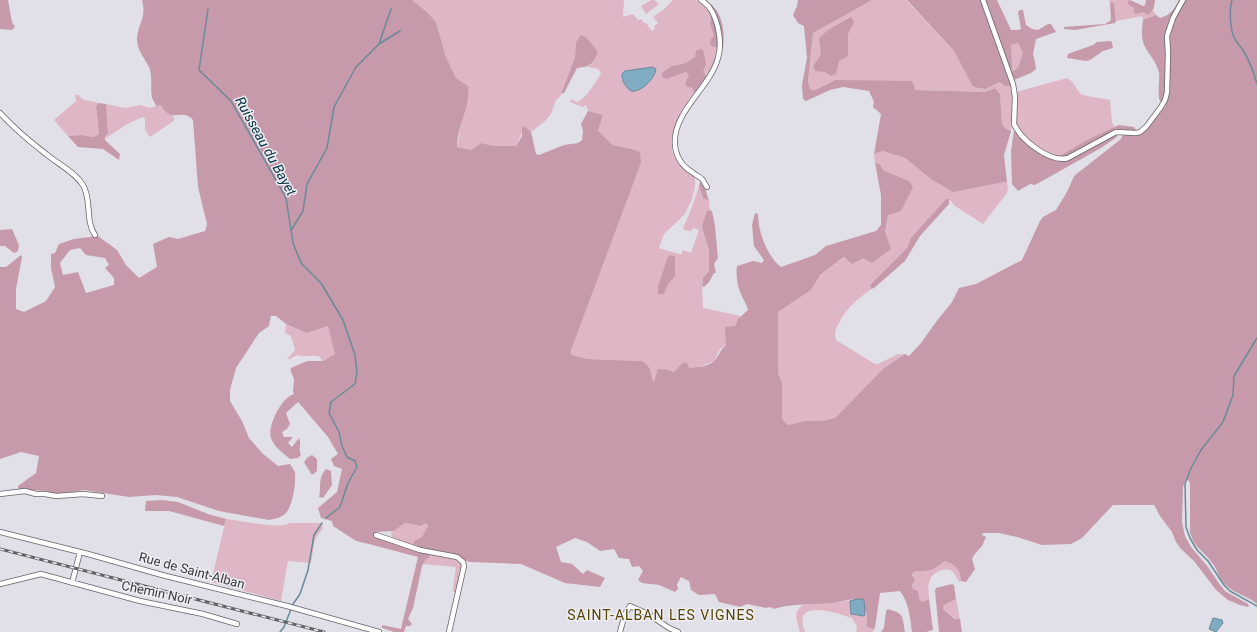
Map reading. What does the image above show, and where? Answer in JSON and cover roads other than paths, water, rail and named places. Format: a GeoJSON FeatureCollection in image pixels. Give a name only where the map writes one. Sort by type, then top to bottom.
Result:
{"type":"FeatureCollection","features":[{"type":"Feature","properties":{"kind":"street"},"geometry":{"type":"LineString","coordinates":[[701,0],[710,6],[717,23],[720,41],[718,57],[709,78],[681,119],[676,132],[675,143],[678,156],[683,165],[690,172],[702,179],[706,187]]}},
{"type":"Feature","properties":{"kind":"street"},"geometry":{"type":"LineString","coordinates":[[983,0],[1013,84],[1015,97],[1014,124],[1022,136],[1037,148],[1054,158],[1062,159],[1068,158],[1116,132],[1136,133],[1140,132],[1146,127],[1165,100],[1167,92],[1167,36],[1173,18],[1183,0]]}},
{"type":"Feature","properties":{"kind":"street"},"geometry":{"type":"LineString","coordinates":[[0,113],[24,137],[70,171],[81,182],[86,192],[91,228],[95,235]]}},
{"type":"Feature","properties":{"kind":"street"},"geometry":{"type":"LineString","coordinates":[[0,494],[25,490],[36,494],[56,496],[83,494],[102,496]]}},
{"type":"Feature","properties":{"kind":"street","name":"Rue de Saint-Alban"},"geometry":{"type":"LineString","coordinates":[[0,532],[287,606],[379,632]]}},
{"type":"Feature","properties":{"kind":"street"},"geometry":{"type":"LineString","coordinates":[[376,535],[420,550],[457,557],[463,562],[464,566],[448,632]]}},
{"type":"Feature","properties":{"kind":"street"},"geometry":{"type":"LineString","coordinates":[[72,583],[80,552]]}},
{"type":"Feature","properties":{"kind":"street","name":"Chemin Noir"},"geometry":{"type":"LineString","coordinates":[[0,584],[41,574],[140,601],[192,611],[237,624]]}},
{"type":"Feature","properties":{"kind":"street"},"geometry":{"type":"LineString","coordinates":[[620,632],[625,614],[630,606],[648,614],[669,628],[678,632]]}},
{"type":"Feature","properties":{"kind":"water"},"geometry":{"type":"Polygon","coordinates":[[[653,67],[656,69],[653,77],[639,90],[631,91],[624,84],[622,74],[625,71],[653,67]]]}},
{"type":"Feature","properties":{"kind":"water"},"geometry":{"type":"Polygon","coordinates":[[[857,599],[864,600],[864,616],[851,614],[850,601],[857,599]]]}},
{"type":"Feature","properties":{"kind":"water"},"geometry":{"type":"Polygon","coordinates":[[[1213,618],[1222,620],[1223,623],[1216,632],[1209,629],[1213,618]]]}},
{"type":"Feature","properties":{"kind":"waterway"},"geometry":{"type":"LineString","coordinates":[[1232,0],[1230,14],[1233,33],[1236,41],[1247,58],[1257,84]]}},
{"type":"Feature","properties":{"kind":"waterway","name":"Ruisseau du Bayet"},"geometry":{"type":"LineString","coordinates":[[208,9],[199,70],[231,101],[286,198],[293,243],[301,263],[321,283],[343,320],[355,355],[357,372],[355,384],[331,402],[329,413],[339,432],[342,446],[347,457],[355,461],[357,467],[348,483],[340,507],[326,518]]}},
{"type":"Feature","properties":{"kind":"waterway"},"geometry":{"type":"LineString","coordinates":[[292,229],[303,211],[307,184],[327,148],[334,107],[356,67],[379,44],[391,9]]}},
{"type":"Feature","properties":{"kind":"waterway"},"geometry":{"type":"LineString","coordinates":[[379,44],[400,31]]}},
{"type":"Feature","properties":{"kind":"waterway"},"geometry":{"type":"LineString","coordinates":[[1257,338],[1234,376],[1233,395],[1223,422],[1201,450],[1190,470],[1185,484],[1186,527],[1197,550],[1208,561],[1224,585],[1230,591],[1257,606]]}},
{"type":"Feature","properties":{"kind":"waterway","name":"Ruisseau du Bayet"},"geometry":{"type":"LineString","coordinates":[[280,632],[284,627],[293,604],[300,594],[308,570],[314,535],[322,523]]}},
{"type":"Feature","properties":{"kind":"railway"},"geometry":{"type":"LineString","coordinates":[[0,549],[324,632]]}},
{"type":"Feature","properties":{"kind":"district","name":"SAINT-ALBAN LES VIGNES"},"geometry":{"type":"Point","coordinates":[661,615]}}]}
